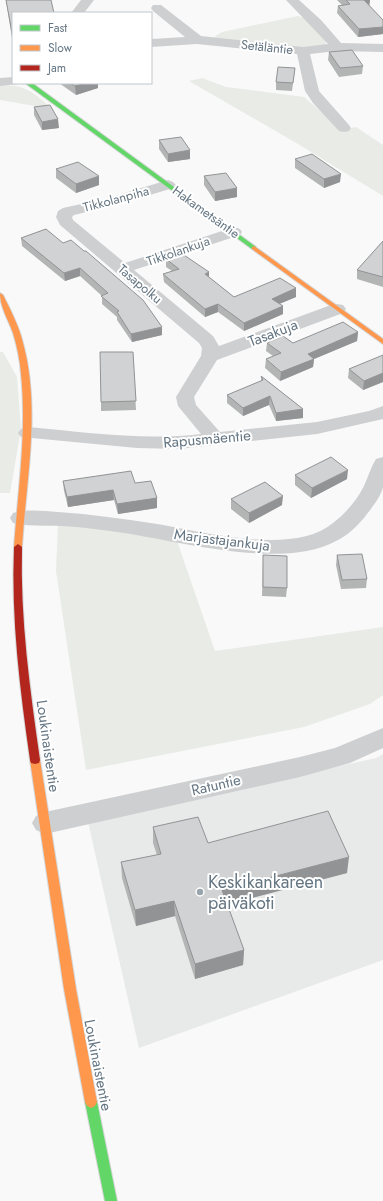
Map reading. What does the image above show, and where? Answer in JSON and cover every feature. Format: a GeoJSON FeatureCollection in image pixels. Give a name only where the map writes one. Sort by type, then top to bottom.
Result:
{"type":"FeatureCollection","features":[{"type":"Feature","properties":{"kind":"street"},"geometry":{"type":"LineString","coordinates":[[79,12],[88,0]]}},
{"type":"Feature","properties":{"kind":"street"},"geometry":{"type":"LineString","coordinates":[[292,0],[316,23],[337,47]]}},
{"type":"Feature","properties":{"kind":"street"},"geometry":{"type":"LineString","coordinates":[[157,8],[197,40]]}},
{"type":"Feature","properties":{"kind":"street","name":"Setäläntie"},"geometry":{"type":"LineString","coordinates":[[152,43],[197,40],[303,51],[337,47],[383,48]]}},
{"type":"Feature","properties":{"kind":"street"},"geometry":{"type":"LineString","coordinates":[[303,51],[312,91],[318,100],[344,128]]}},
{"type":"Feature","properties":{"kind":"street"},"geometry":{"type":"LineString","coordinates":[[0,82],[12,81]]}},
{"type":"Feature","properties":{"kind":"street","name":"Hakametsäntie"},"geometry":{"type":"LineString","coordinates":[[29,84],[383,342]]}},
{"type":"Feature","properties":{"kind":"street","name":"Tikkolanpiha"},"geometry":{"type":"LineString","coordinates":[[64,214],[69,211],[111,202],[168,185]]}},
{"type":"Feature","properties":{"kind":"street","name":"Tasapolku"},"geometry":{"type":"LineString","coordinates":[[64,214],[66,222],[207,340],[211,348],[210,356]]}},
{"type":"Feature","properties":{"kind":"street","name":"Tikkolankuja"},"geometry":{"type":"LineString","coordinates":[[122,269],[234,232]]}},
{"type":"Feature","properties":{"kind":"street","name":"Loukinaistentie"},"geometry":{"type":"LineString","coordinates":[[0,295],[14,324],[22,349],[28,397],[28,433],[20,518],[16,590],[16,628],[78,1037],[111,1201]]}},
{"type":"Feature","properties":{"kind":"street","name":"Tasakuja"},"geometry":{"type":"LineString","coordinates":[[210,356],[337,309]]}},
{"type":"Feature","properties":{"kind":"street"},"geometry":{"type":"LineString","coordinates":[[210,356],[185,397],[187,406],[215,439]]}},
{"type":"Feature","properties":{"kind":"street","name":"Rapusmäentie"},"geometry":{"type":"LineString","coordinates":[[28,433],[137,442],[178,443],[380,420]]}},
{"type":"Feature","properties":{"kind":"street","name":"Marjastajankuja"},"geometry":{"type":"LineString","coordinates":[[20,518],[50,517],[254,546],[287,547],[318,541],[337,532],[354,518],[380,476],[383,463]]}},
{"type":"Feature","properties":{"kind":"street","name":"Ratuntie"},"geometry":{"type":"LineString","coordinates":[[45,823],[341,756],[383,737]]}},
{"type":"Feature","properties":{"kind":"shaded area"},"geometry":{"type":"Polygon","coordinates":[[[298,16],[306,19],[326,39],[326,45],[310,48],[220,39],[214,37],[222,32],[298,16]]]}},
{"type":"Feature","properties":{"kind":"shaded area"},"geometry":{"type":"Polygon","coordinates":[[[202,78],[226,87],[304,97],[343,130],[356,127],[383,145],[383,196],[298,144],[189,81],[202,78]]]}},
{"type":"Feature","properties":{"kind":"shaded area"},"geometry":{"type":"Polygon","coordinates":[[[0,85],[24,88],[35,94],[53,109],[0,100],[0,85]]]}},
{"type":"Feature","properties":{"kind":"shaded area"},"geometry":{"type":"Polygon","coordinates":[[[0,352],[3,352],[17,377],[21,429],[10,493],[0,493],[0,352]]]}},
{"type":"Feature","properties":{"kind":"shaded area"},"geometry":{"type":"Polygon","coordinates":[[[58,524],[176,538],[215,651],[383,627],[383,695],[370,704],[304,727],[86,770],[56,571],[58,524]]]}},
{"type":"Feature","properties":{"kind":"shaded area"},"geometry":{"type":"Polygon","coordinates":[[[383,754],[383,960],[139,1048],[88,822],[376,758],[383,754]]]}},
{"type":"Feature","properties":{"kind":"building"},"geometry":{"type":"Polygon","coordinates":[[[6,0],[51,0],[54,12],[12,12],[12,33],[6,0]]]}},
{"type":"Feature","properties":{"kind":"building"},"geometry":{"type":"Polygon","coordinates":[[[346,0],[364,0],[383,20],[383,27],[359,29],[338,6],[350,4],[346,0]]]}},
{"type":"Feature","properties":{"kind":"building"},"geometry":{"type":"Polygon","coordinates":[[[352,50],[363,66],[340,68],[329,52],[352,50]]]}},
{"type":"Feature","properties":{"kind":"building"},"geometry":{"type":"Polygon","coordinates":[[[278,67],[295,68],[293,83],[276,82],[278,67]]]}},
{"type":"Feature","properties":{"kind":"building"},"geometry":{"type":"Polygon","coordinates":[[[72,84],[83,84],[75,86],[72,84]]]}},
{"type":"Feature","properties":{"kind":"building"},"geometry":{"type":"Polygon","coordinates":[[[50,105],[58,119],[42,122],[34,107],[50,105]]]}},
{"type":"Feature","properties":{"kind":"building"},"geometry":{"type":"Polygon","coordinates":[[[181,137],[190,150],[168,154],[159,140],[181,137]]]}},
{"type":"Feature","properties":{"kind":"building"},"geometry":{"type":"Polygon","coordinates":[[[312,154],[341,174],[324,179],[295,159],[312,154]]]}},
{"type":"Feature","properties":{"kind":"building"},"geometry":{"type":"Polygon","coordinates":[[[78,162],[99,176],[76,184],[56,169],[78,162]]]}},
{"type":"Feature","properties":{"kind":"building"},"geometry":{"type":"Polygon","coordinates":[[[226,173],[237,188],[215,192],[204,176],[226,173]]]}},
{"type":"Feature","properties":{"kind":"building"},"geometry":{"type":"Polygon","coordinates":[[[46,229],[63,243],[71,240],[86,251],[143,300],[162,327],[131,334],[117,312],[119,311],[101,296],[108,293],[80,268],[64,273],[21,238],[46,229]]]}},
{"type":"Feature","properties":{"kind":"building"},"geometry":{"type":"Polygon","coordinates":[[[383,241],[383,277],[357,270],[383,241]]]}},
{"type":"Feature","properties":{"kind":"building"},"geometry":{"type":"Polygon","coordinates":[[[181,253],[209,272],[205,274],[234,297],[280,278],[296,288],[272,299],[283,306],[244,323],[218,304],[205,309],[163,274],[179,269],[166,259],[181,253]]]}},
{"type":"Feature","properties":{"kind":"building"},"geometry":{"type":"Polygon","coordinates":[[[343,322],[358,332],[308,354],[314,359],[281,372],[266,359],[281,353],[267,343],[283,336],[293,343],[343,322]]]}},
{"type":"Feature","properties":{"kind":"building"},"geometry":{"type":"Polygon","coordinates":[[[100,352],[133,352],[136,401],[101,402],[100,352]]]}},
{"type":"Feature","properties":{"kind":"building"},"geometry":{"type":"Polygon","coordinates":[[[383,355],[383,373],[364,381],[349,369],[383,355]]]}},
{"type":"Feature","properties":{"kind":"building"},"geometry":{"type":"Polygon","coordinates":[[[261,376],[303,409],[276,413],[270,396],[243,408],[227,395],[263,380],[261,376]]]}},
{"type":"Feature","properties":{"kind":"building"},"geometry":{"type":"Polygon","coordinates":[[[331,457],[348,470],[312,488],[295,475],[331,457]]]}},
{"type":"Feature","properties":{"kind":"building"},"geometry":{"type":"Polygon","coordinates":[[[131,471],[135,483],[151,481],[157,498],[117,504],[113,490],[67,497],[63,481],[131,471]]]}},
{"type":"Feature","properties":{"kind":"building"},"geometry":{"type":"Polygon","coordinates":[[[265,482],[283,496],[249,513],[231,499],[265,482]]]}},
{"type":"Feature","properties":{"kind":"building"},"geometry":{"type":"Polygon","coordinates":[[[362,554],[367,579],[342,580],[337,555],[362,554]]]}},
{"type":"Feature","properties":{"kind":"building"},"geometry":{"type":"Polygon","coordinates":[[[263,555],[287,556],[287,588],[263,587],[263,555]]]}},
{"type":"Feature","properties":{"kind":"building","name":"Keskikankareen päiväkoti"},"geometry":{"type":"Polygon","coordinates":[[[328,811],[349,857],[222,890],[244,950],[195,964],[174,901],[135,910],[121,862],[161,854],[153,827],[198,817],[208,843],[328,811]]]}},
{"type":"Feature","properties":{"kind":"traffic: fast"},"geometry":{"type":"LineString","coordinates":[[29,84],[254,248]]}},
{"type":"Feature","properties":{"kind":"traffic: fast"},"geometry":{"type":"LineString","coordinates":[[91,1102],[111,1201]]}},
{"type":"Feature","properties":{"kind":"traffic: slow"},"geometry":{"type":"LineString","coordinates":[[254,248],[383,342]]}},
{"type":"Feature","properties":{"kind":"traffic: slow"},"geometry":{"type":"LineString","coordinates":[[0,295],[12,322],[21,349],[27,398],[26,448],[18,547]]}},
{"type":"Feature","properties":{"kind":"traffic: slow"},"geometry":{"type":"LineString","coordinates":[[35,760],[70,989],[91,1102]]}},
{"type":"Feature","properties":{"kind":"traffic: jam"},"geometry":{"type":"LineString","coordinates":[[18,547],[17,574],[21,654],[35,760]]}},
{"type":"Feature","properties":{"kind":"place","name":"Keskikankareen päiväkoti"},"geometry":{"type":"Point","coordinates":[200,892]}}]}
